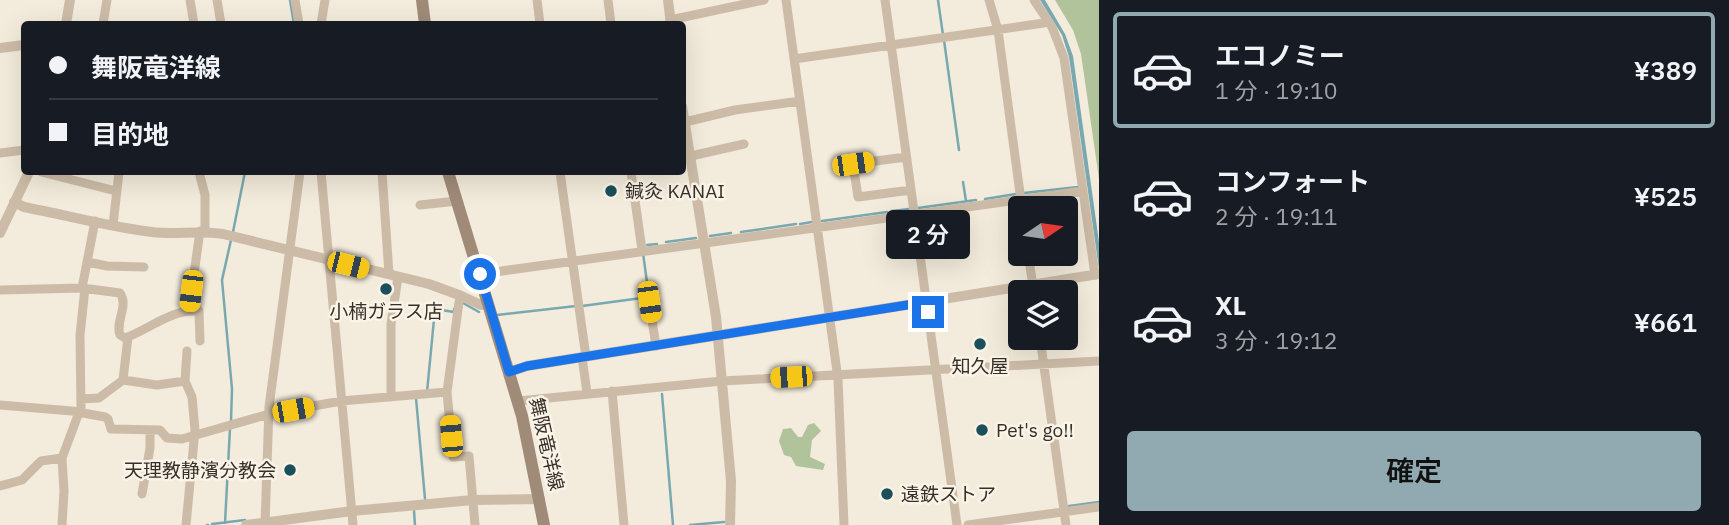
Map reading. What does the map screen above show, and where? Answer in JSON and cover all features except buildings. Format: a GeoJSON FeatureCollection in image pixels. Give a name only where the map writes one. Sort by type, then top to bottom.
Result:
{"type":"FeatureCollection","features":[{"type":"Feature","properties":{"kind":"main road"},"geometry":{"type":"LineString","coordinates":[[422,0],[425,21]]}},
{"type":"Feature","properties":{"kind":"main road","name":"舞阪竜洋線"},"geometry":{"type":"LineString","coordinates":[[449,175],[518,401],[544,525]]}},
{"type":"Feature","properties":{"kind":"street"},"geometry":{"type":"LineString","coordinates":[[66,21],[70,0]]}},
{"type":"Feature","properties":{"kind":"street"},"geometry":{"type":"LineString","coordinates":[[104,21],[107,0]]}},
{"type":"Feature","properties":{"kind":"street"},"geometry":{"type":"LineString","coordinates":[[190,0],[194,21]]}},
{"type":"Feature","properties":{"kind":"street"},"geometry":{"type":"LineString","coordinates":[[217,0],[220,21]]}},
{"type":"Feature","properties":{"kind":"street"},"geometry":{"type":"LineString","coordinates":[[295,0],[298,21]]}},
{"type":"Feature","properties":{"kind":"street"},"geometry":{"type":"LineString","coordinates":[[322,21],[325,0]]}},
{"type":"Feature","properties":{"kind":"street"},"geometry":{"type":"LineString","coordinates":[[537,0],[540,21]]}},
{"type":"Feature","properties":{"kind":"street"},"geometry":{"type":"LineString","coordinates":[[608,0],[611,21]]}},
{"type":"Feature","properties":{"kind":"street"},"geometry":{"type":"LineString","coordinates":[[668,0],[671,21]]}},
{"type":"Feature","properties":{"kind":"street"},"geometry":{"type":"LineString","coordinates":[[675,21],[764,0]]}},
{"type":"Feature","properties":{"kind":"street"},"geometry":{"type":"LineString","coordinates":[[786,0],[837,375],[844,525]]}},
{"type":"Feature","properties":{"kind":"street"},"geometry":{"type":"LineString","coordinates":[[885,0],[957,525]]}},
{"type":"Feature","properties":{"kind":"street"},"geometry":{"type":"LineString","coordinates":[[989,0],[998,30],[1020,196]]}},
{"type":"Feature","properties":{"kind":"street"},"geometry":{"type":"LineString","coordinates":[[1034,0],[1057,37],[1064,58],[1097,275],[1074,280]]}},
{"type":"Feature","properties":{"kind":"street"},"geometry":{"type":"LineString","coordinates":[[794,59],[1048,21]]}},
{"type":"Feature","properties":{"kind":"street"},"geometry":{"type":"LineString","coordinates":[[0,45],[21,45]]}},
{"type":"Feature","properties":{"kind":"street"},"geometry":{"type":"LineString","coordinates":[[686,122],[729,111],[800,101]]}},
{"type":"Feature","properties":{"kind":"street"},"geometry":{"type":"LineString","coordinates":[[686,128],[718,336],[731,481],[730,525]]}},
{"type":"Feature","properties":{"kind":"street"},"geometry":{"type":"LineString","coordinates":[[691,156],[744,144]]}},
{"type":"Feature","properties":{"kind":"street"},"geometry":{"type":"LineString","coordinates":[[0,153],[21,150]]}},
{"type":"Feature","properties":{"kind":"street"},"geometry":{"type":"LineString","coordinates":[[906,157],[853,164],[856,186],[858,197],[911,190]]}},
{"type":"Feature","properties":{"kind":"street"},"geometry":{"type":"LineString","coordinates":[[0,233],[28,175]]}},
{"type":"Feature","properties":{"kind":"street"},"geometry":{"type":"LineString","coordinates":[[53,175],[116,191]]}},
{"type":"Feature","properties":{"kind":"street"},"geometry":{"type":"LineString","coordinates":[[113,225],[119,175]]}},
{"type":"Feature","properties":{"kind":"street"},"geometry":{"type":"LineString","coordinates":[[188,310],[203,232],[205,195],[200,175]]}},
{"type":"Feature","properties":{"kind":"street"},"geometry":{"type":"LineString","coordinates":[[265,524],[269,414],[300,175]]}},
{"type":"Feature","properties":{"kind":"street"},"geometry":{"type":"LineString","coordinates":[[321,175],[353,525]]}},
{"type":"Feature","properties":{"kind":"street"},"geometry":{"type":"LineString","coordinates":[[382,175],[394,276],[391,397]]}},
{"type":"Feature","properties":{"kind":"street"},"geometry":{"type":"LineString","coordinates":[[561,175],[587,393]]}},
{"type":"Feature","properties":{"kind":"street"},"geometry":{"type":"LineString","coordinates":[[632,175],[642,250]]}},
{"type":"Feature","properties":{"kind":"street"},"geometry":{"type":"LineString","coordinates":[[1057,196],[1083,191]]}},
{"type":"Feature","properties":{"kind":"street"},"geometry":{"type":"LineString","coordinates":[[420,205],[457,201]]}},
{"type":"Feature","properties":{"kind":"street"},"geometry":{"type":"LineString","coordinates":[[15,202],[23,207],[155,233],[203,232],[289,250],[444,289],[481,305],[488,303]]}},
{"type":"Feature","properties":{"kind":"street"},"geometry":{"type":"LineString","coordinates":[[480,274],[914,213],[1008,204]]}},
{"type":"Feature","properties":{"kind":"street"},"geometry":{"type":"LineString","coordinates":[[62,525],[62,458],[79,412],[81,398],[80,335],[87,262],[95,221]]}},
{"type":"Feature","properties":{"kind":"street"},"geometry":{"type":"LineString","coordinates":[[87,262],[107,266],[144,267]]}},
{"type":"Feature","properties":{"kind":"street"},"geometry":{"type":"LineString","coordinates":[[0,290],[84,288],[116,291],[122,295],[118,333],[122,337],[128,337],[153,323],[188,310],[199,311],[200,341]]}},
{"type":"Feature","properties":{"kind":"street"},"geometry":{"type":"LineString","coordinates":[[509,372],[527,366],[926,302],[1008,292]]}},
{"type":"Feature","properties":{"kind":"street"},"geometry":{"type":"LineString","coordinates":[[462,296],[447,392],[453,457],[469,456],[475,525]]}},
{"type":"Feature","properties":{"kind":"street"},"geometry":{"type":"LineString","coordinates":[[649,302],[656,346]]}},
{"type":"Feature","properties":{"kind":"street"},"geometry":{"type":"LineString","coordinates":[[123,380],[128,337]]}},
{"type":"Feature","properties":{"kind":"street"},"geometry":{"type":"LineString","coordinates":[[1042,350],[1066,525]]}},
{"type":"Feature","properties":{"kind":"street"},"geometry":{"type":"LineString","coordinates":[[186,525],[194,436],[193,403],[186,381],[187,351]]}},
{"type":"Feature","properties":{"kind":"street"},"geometry":{"type":"LineString","coordinates":[[518,401],[722,381],[1099,361]]}},
{"type":"Feature","properties":{"kind":"street"},"geometry":{"type":"LineString","coordinates":[[81,398],[99,398],[123,380],[157,385],[186,381]]}},
{"type":"Feature","properties":{"kind":"street"},"geometry":{"type":"LineString","coordinates":[[612,391],[624,525]]}},
{"type":"Feature","properties":{"kind":"street"},"geometry":{"type":"LineString","coordinates":[[0,405],[105,417],[111,429],[160,430],[167,438],[194,436],[269,414],[341,401],[447,392]]}},
{"type":"Feature","properties":{"kind":"street"},"geometry":{"type":"LineString","coordinates":[[142,494],[150,448],[150,430]]}},
{"type":"Feature","properties":{"kind":"street"},"geometry":{"type":"LineString","coordinates":[[0,486],[22,480],[41,461],[62,458]]}},
{"type":"Feature","properties":{"kind":"street"},"geometry":{"type":"LineString","coordinates":[[246,525],[352,511],[473,500],[540,499]]}},
{"type":"Feature","properties":{"kind":"street"},"geometry":{"type":"LineString","coordinates":[[968,525],[1099,507]]}},
{"type":"Feature","properties":{"kind":"green space"},"geometry":{"type":"Polygon","coordinates":[[[1055,0],[1099,0],[1099,179],[1081,54],[1073,30],[1055,0]]]}},
{"type":"Feature","properties":{"kind":"green space"},"geometry":{"type":"Polygon","coordinates":[[[814,423],[821,431],[812,440],[810,457],[825,464],[823,470],[796,466],[791,457],[784,455],[779,441],[783,429],[791,428],[798,437],[802,437],[808,425],[814,423]]]}},
{"type":"Feature","properties":{"kind":"water"},"geometry":{"type":"Polygon","coordinates":[[[1040,0],[1045,0],[1065,34],[1073,56],[1099,242],[1099,269],[1069,57],[1062,35],[1040,0]]]}},
{"type":"Feature","properties":{"kind":"waterway"},"geometry":{"type":"LineString","coordinates":[[290,0],[294,21]]}},
{"type":"Feature","properties":{"kind":"waterway"},"geometry":{"type":"LineString","coordinates":[[938,0],[943,35]]}},
{"type":"Feature","properties":{"kind":"waterway"},"geometry":{"type":"LineString","coordinates":[[944,40],[959,150]]}},
{"type":"Feature","properties":{"kind":"waterway"},"geometry":{"type":"LineString","coordinates":[[233,232],[244,175]]}},
{"type":"Feature","properties":{"kind":"waterway"},"geometry":{"type":"LineString","coordinates":[[963,182],[966,201]]}},
{"type":"Feature","properties":{"kind":"waterway"},"geometry":{"type":"LineString","coordinates":[[1024,193],[1078,187]]}},
{"type":"Feature","properties":{"kind":"waterway"},"geometry":{"type":"LineString","coordinates":[[985,199],[1016,194]]}},
{"type":"Feature","properties":{"kind":"waterway"},"geometry":{"type":"LineString","coordinates":[[918,208],[976,200]]}},
{"type":"Feature","properties":{"kind":"waterway"},"geometry":{"type":"LineString","coordinates":[[892,211],[909,209]]}},
{"type":"Feature","properties":{"kind":"waterway"},"geometry":{"type":"LineString","coordinates":[[822,221],[887,212]]}},
{"type":"Feature","properties":{"kind":"waterway"},"geometry":{"type":"LineString","coordinates":[[800,224],[812,222]]}},
{"type":"Feature","properties":{"kind":"waterway"},"geometry":{"type":"LineString","coordinates":[[741,232],[796,224]]}},
{"type":"Feature","properties":{"kind":"waterway"},"geometry":{"type":"LineString","coordinates":[[710,236],[731,233]]}},
{"type":"Feature","properties":{"kind":"waterway"},"geometry":{"type":"LineString","coordinates":[[666,242],[696,238]]}},
{"type":"Feature","properties":{"kind":"waterway"},"geometry":{"type":"LineString","coordinates":[[231,240],[222,280],[232,389],[231,421]]}},
{"type":"Feature","properties":{"kind":"waterway"},"geometry":{"type":"LineString","coordinates":[[647,245],[657,244]]}},
{"type":"Feature","properties":{"kind":"waterway"},"geometry":{"type":"LineString","coordinates":[[582,306],[649,297],[643,253]]}},
{"type":"Feature","properties":{"kind":"waterway"},"geometry":{"type":"LineString","coordinates":[[463,303],[479,312]]}},
{"type":"Feature","properties":{"kind":"waterway"},"geometry":{"type":"LineString","coordinates":[[497,315],[576,306]]}},
{"type":"Feature","properties":{"kind":"waterway"},"geometry":{"type":"LineString","coordinates":[[427,392],[435,309],[454,312],[454,309]]}},
{"type":"Feature","properties":{"kind":"waterway"},"geometry":{"type":"LineString","coordinates":[[662,394],[673,525]]}},
{"type":"Feature","properties":{"kind":"waterway"},"geometry":{"type":"LineString","coordinates":[[416,398],[425,499]]}},
{"type":"Feature","properties":{"kind":"waterway"},"geometry":{"type":"LineString","coordinates":[[225,523],[230,428]]}},
{"type":"Feature","properties":{"kind":"waterway"},"geometry":{"type":"LineString","coordinates":[[1069,506],[1099,502]]}},
{"type":"Feature","properties":{"kind":"waterway"},"geometry":{"type":"LineString","coordinates":[[414,511],[415,525]]}},
{"type":"Feature","properties":{"kind":"waterway"},"geometry":{"type":"LineString","coordinates":[[212,524],[245,520]]}},
{"type":"Feature","properties":{"kind":"waterway"},"geometry":{"type":"LineString","coordinates":[[690,525],[724,522]]}},
{"type":"Feature","properties":{"kind":"place","name":"鍼灸 KANAI"},"geometry":{"type":"Point","coordinates":[611,191]}},
{"type":"Feature","properties":{"kind":"place","name":"小楠ガラス店"},"geometry":{"type":"Point","coordinates":[386,289]}},
{"type":"Feature","properties":{"kind":"place","name":"知久屋"},"geometry":{"type":"Point","coordinates":[980,344]}},
{"type":"Feature","properties":{"kind":"place","name":"Pet's go!!"},"geometry":{"type":"Point","coordinates":[982,430]}},
{"type":"Feature","properties":{"kind":"place","name":"天理教静濱分教会"},"geometry":{"type":"Point","coordinates":[290,470]}},
{"type":"Feature","properties":{"kind":"place","name":"遠鉄ストア"},"geometry":{"type":"Point","coordinates":[887,494]}},
{"type":"Feature","properties":{"kind":"route"},"geometry":{"type":"LineString","coordinates":[[480,274],[509,372],[527,366],[926,302],[928,312]]}}]}
